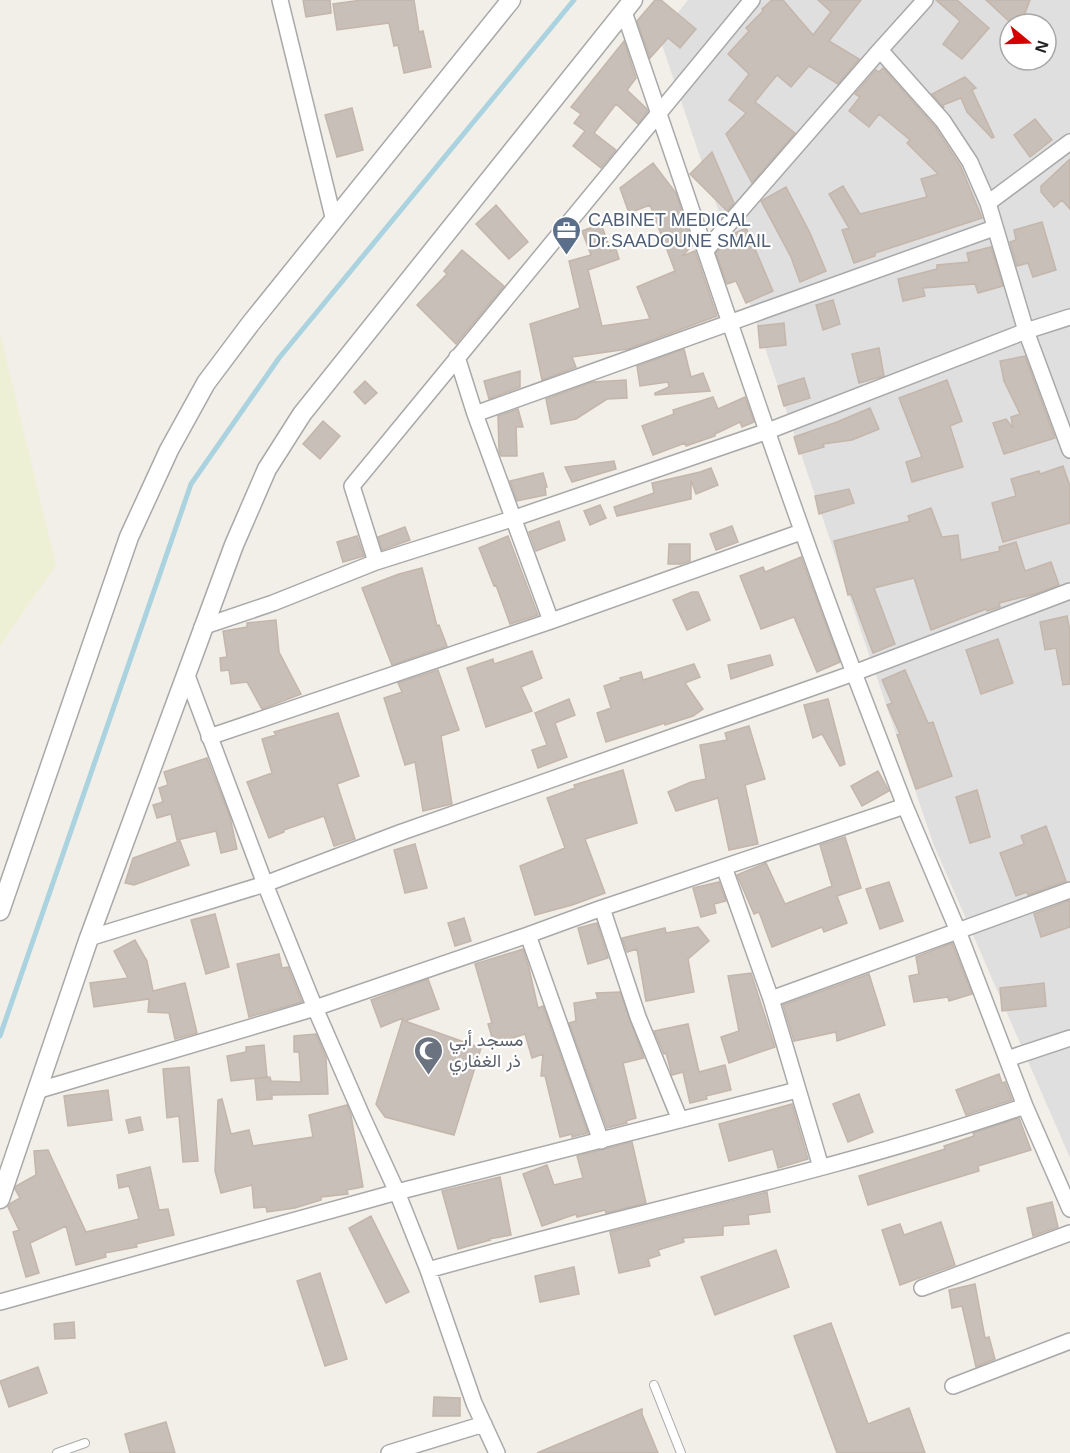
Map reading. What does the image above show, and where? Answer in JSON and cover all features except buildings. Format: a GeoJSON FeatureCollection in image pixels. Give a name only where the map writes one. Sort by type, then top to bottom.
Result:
{"type":"FeatureCollection","features":[{"type":"Feature","properties":{"kind":"street"},"geometry":{"type":"LineString","coordinates":[[280,0],[334,221]]}},
{"type":"Feature","properties":{"kind":"street"},"geometry":{"type":"LineString","coordinates":[[0,911],[129,537],[169,450],[206,382],[511,0]]}},
{"type":"Feature","properties":{"kind":"street"},"geometry":{"type":"LineString","coordinates":[[376,562],[352,486],[752,0]]}},
{"type":"Feature","properties":{"kind":"street"},"geometry":{"type":"LineString","coordinates":[[706,250],[925,0]]}},
{"type":"Feature","properties":{"kind":"street"},"geometry":{"type":"LineString","coordinates":[[628,6],[659,114],[801,532],[905,806],[958,931],[1024,1106],[1066,1190],[1070,1209]]}},
{"type":"Feature","properties":{"kind":"street"},"geometry":{"type":"LineString","coordinates":[[0,1199],[89,938],[202,627],[267,469],[302,414],[628,6]]}},
{"type":"Feature","properties":{"kind":"street"},"geometry":{"type":"LineString","coordinates":[[880,50],[943,121],[970,162],[988,203],[1026,331],[1069,445]]}},
{"type":"Feature","properties":{"kind":"street"},"geometry":{"type":"LineString","coordinates":[[988,203],[1068,147]]}},
{"type":"Feature","properties":{"kind":"street"},"geometry":{"type":"LineString","coordinates":[[475,414],[994,228]]}},
{"type":"Feature","properties":{"kind":"street"},"geometry":{"type":"LineString","coordinates":[[202,627],[273,603],[376,562],[513,519],[768,431],[1026,331],[1070,318]]}},
{"type":"Feature","properties":{"kind":"street"},"geometry":{"type":"LineString","coordinates":[[457,357],[475,414],[551,621]]}},
{"type":"Feature","properties":{"kind":"street"},"geometry":{"type":"LineString","coordinates":[[209,737],[551,621],[801,532]]}},
{"type":"Feature","properties":{"kind":"street"},"geometry":{"type":"LineString","coordinates":[[89,938],[265,884],[414,828],[854,673],[1070,591]]}},
{"type":"Feature","properties":{"kind":"street"},"geometry":{"type":"LineString","coordinates":[[186,673],[265,884],[315,1008],[397,1192],[428,1270],[474,1403],[497,1453]]}},
{"type":"Feature","properties":{"kind":"street"},"geometry":{"type":"LineString","coordinates":[[36,1091],[315,1008],[905,806]]}},
{"type":"Feature","properties":{"kind":"street"},"geometry":{"type":"LineString","coordinates":[[724,867],[771,999],[821,1167]]}},
{"type":"Feature","properties":{"kind":"street"},"geometry":{"type":"LineString","coordinates":[[771,999],[1070,890]]}},
{"type":"Feature","properties":{"kind":"street"},"geometry":{"type":"LineString","coordinates":[[602,908],[638,1017],[680,1120]]}},
{"type":"Feature","properties":{"kind":"street"},"geometry":{"type":"LineString","coordinates":[[528,935],[601,1141]]}},
{"type":"Feature","properties":{"kind":"street"},"geometry":{"type":"LineString","coordinates":[[1007,1059],[1070,1038]]}},
{"type":"Feature","properties":{"kind":"street"},"geometry":{"type":"LineString","coordinates":[[0,1302],[397,1192],[797,1090]]}},
{"type":"Feature","properties":{"kind":"street"},"geometry":{"type":"LineString","coordinates":[[428,1270],[514,1245],[720,1195],[1024,1106]]}},
{"type":"Feature","properties":{"kind":"street"},"geometry":{"type":"LineString","coordinates":[[922,1288],[1070,1233]]}},
{"type":"Feature","properties":{"kind":"street"},"geometry":{"type":"LineString","coordinates":[[953,1386],[1070,1341]]}},
{"type":"Feature","properties":{"kind":"street"},"geometry":{"type":"LineString","coordinates":[[389,1453],[427,1448],[484,1424]]}},
{"type":"Feature","properties":{"kind":"lane"},"geometry":{"type":"LineString","coordinates":[[654,1385],[681,1453]]}},
{"type":"Feature","properties":{"kind":"lane"},"geometry":{"type":"LineString","coordinates":[[57,1453],[85,1443]]}},
{"type":"Feature","properties":{"kind":"shaded area"},"geometry":{"type":"Polygon","coordinates":[[[688,0],[1070,0],[1070,1158],[933,843],[659,36],[688,0]]]}},
{"type":"Feature","properties":{"kind":"green space"},"geometry":{"type":"Polygon","coordinates":[[[0,333],[56,565],[0,646],[0,333]]]}},
{"type":"Feature","properties":{"kind":"waterway"},"geometry":{"type":"LineString","coordinates":[[0,1036],[191,484],[279,358],[574,0]]}},
{"type":"Feature","properties":{"kind":"place","name":"CABINET MEDICAL Dr.SAADOUNE SMAIL"},"geometry":{"type":"Point","coordinates":[567,256]}},
{"type":"Feature","properties":{"kind":"place","name":"مسجد أبي ذر الغفاري"},"geometry":{"type":"Point","coordinates":[428,1076]}}]}
